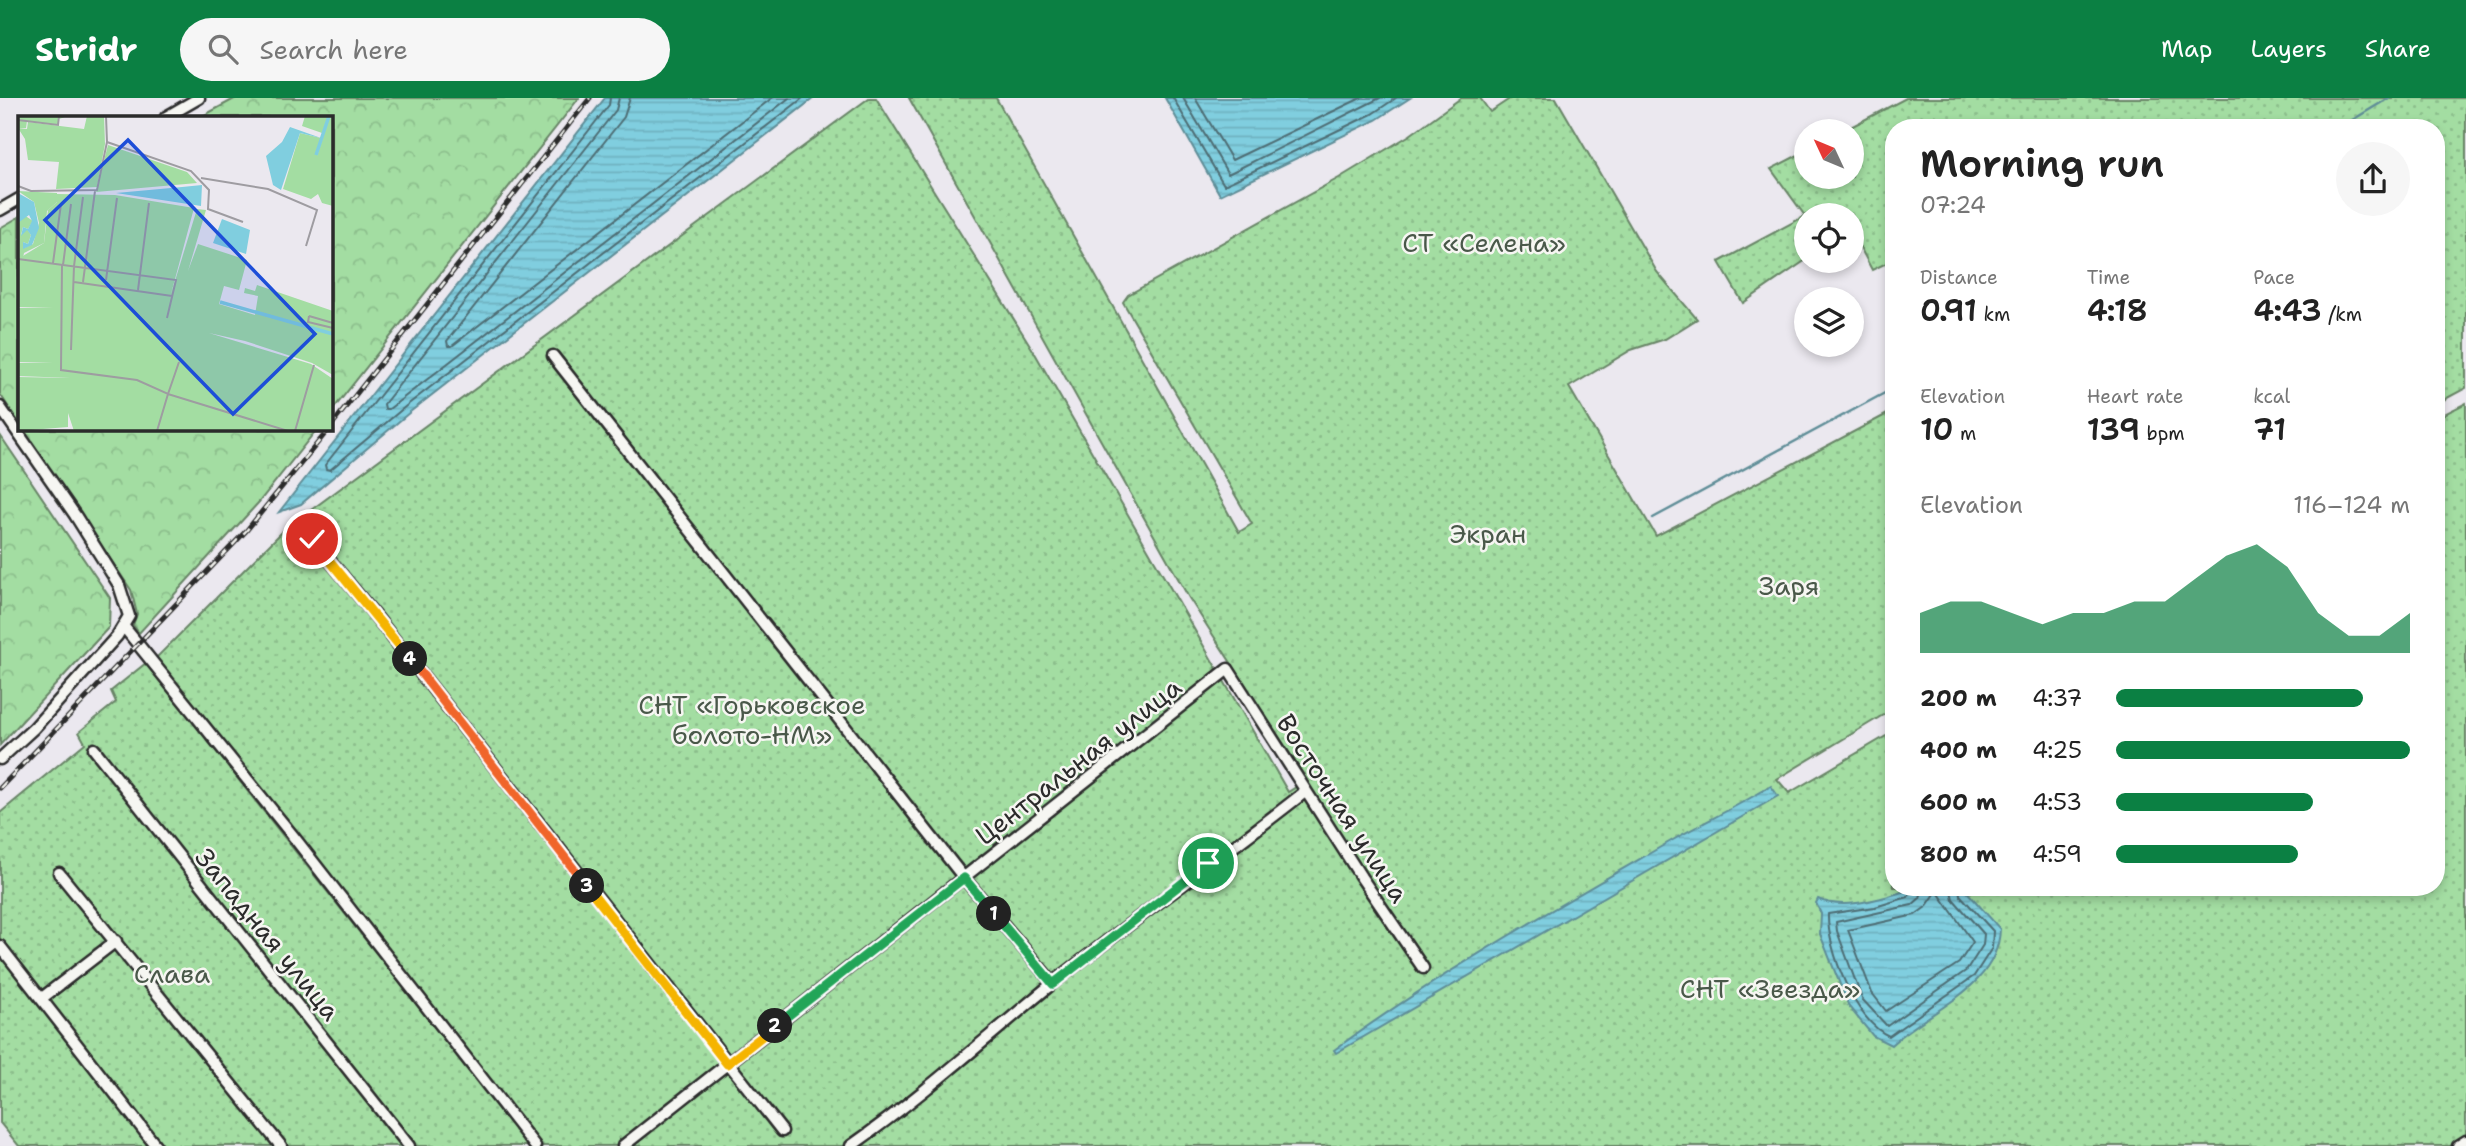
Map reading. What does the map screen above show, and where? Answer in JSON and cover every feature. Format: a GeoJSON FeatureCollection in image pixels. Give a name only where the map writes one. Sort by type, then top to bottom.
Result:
{"type":"FeatureCollection","features":[{"type":"Feature","properties":{"kind":"street"},"geometry":{"type":"LineString","coordinates":[[168,116],[200,98]]}},
{"type":"Feature","properties":{"kind":"street"},"geometry":{"type":"LineString","coordinates":[[0,210],[18,200]]}},
{"type":"Feature","properties":{"kind":"street"},"geometry":{"type":"LineString","coordinates":[[553,356],[964,878],[1053,984]]}},
{"type":"Feature","properties":{"kind":"street"},"geometry":{"type":"LineString","coordinates":[[0,407],[75,515],[119,585],[129,616],[124,627],[34,728],[0,759]]}},
{"type":"Feature","properties":{"kind":"street"},"geometry":{"type":"LineString","coordinates":[[312,539],[782,1131]]}},
{"type":"Feature","properties":{"kind":"street"},"geometry":{"type":"LineString","coordinates":[[124,627],[293,836],[535,1146]]}},
{"type":"Feature","properties":{"kind":"street","name":"Центральная улица"},"geometry":{"type":"LineString","coordinates":[[623,1146],[1228,669]]}},
{"type":"Feature","properties":{"kind":"street","name":"Восточная улица"},"geometry":{"type":"LineString","coordinates":[[1228,669],[1423,968]]}},
{"type":"Feature","properties":{"kind":"street","name":"Западная улица"},"geometry":{"type":"LineString","coordinates":[[94,748],[409,1146]]}},
{"type":"Feature","properties":{"kind":"street"},"geometry":{"type":"LineString","coordinates":[[851,1146],[926,1091],[1053,984],[1306,791]]}},
{"type":"Feature","properties":{"kind":"street"},"geometry":{"type":"LineString","coordinates":[[59,873],[281,1146]]}},
{"type":"Feature","properties":{"kind":"street"},"geometry":{"type":"LineString","coordinates":[[42,998],[116,941]]}},
{"type":"Feature","properties":{"kind":"street"},"geometry":{"type":"LineString","coordinates":[[0,946],[42,998],[62,1029],[156,1146]]}},
{"type":"Feature","properties":{"kind":"street"},"geometry":{"type":"LineString","coordinates":[[2458,1146],[2466,1142]]}},
{"type":"Feature","properties":{"kind":"green space"},"geometry":{"type":"Polygon","coordinates":[[[236,98],[579,98],[332,411],[332,116],[203,116],[236,98]]]}},
{"type":"Feature","properties":{"kind":"green space"},"geometry":{"type":"Polygon","coordinates":[[[869,98],[876,98],[1033,350],[1288,792],[1307,780],[1189,598],[909,98],[996,98],[1239,532],[1252,524],[1123,302],[1128,295],[1339,178],[1410,135],[1461,98],[1480,98],[1490,112],[1511,98],[1556,98],[1657,272],[1697,319],[1665,339],[1631,350],[1569,387],[1656,536],[1885,415],[1885,714],[1777,779],[1789,793],[1885,737],[1885,896],[2445,896],[2445,414],[2466,403],[2466,1146],[539,1146],[472,1056],[154,660],[284,530],[869,98]]]}},
{"type":"Feature","properties":{"kind":"green space"},"geometry":{"type":"Polygon","coordinates":[[[1906,98],[2466,98],[2466,388],[2445,399],[2445,119],[1885,119],[1885,264],[1872,270],[1864,255],[1864,203],[1796,203],[1771,169],[1794,157],[1794,189],[1864,189],[1864,120],[1906,98]]]}},
{"type":"Feature","properties":{"kind":"green space"},"geometry":{"type":"Polygon","coordinates":[[[18,218],[18,421],[0,394],[0,228],[18,218]]]}},
{"type":"Feature","properties":{"kind":"green space"},"geometry":{"type":"Polygon","coordinates":[[[1794,222],[1794,268],[1743,303],[1719,262],[1794,222]]]}},
{"type":"Feature","properties":{"kind":"green space"},"geometry":{"type":"Polygon","coordinates":[[[24,430],[316,430],[259,502],[139,633],[133,625],[137,614],[131,590],[24,430]]]}},
{"type":"Feature","properties":{"kind":"green space"},"geometry":{"type":"Polygon","coordinates":[[[0,435],[110,598],[109,627],[0,745],[0,435]]]}},
{"type":"Feature","properties":{"kind":"green space","name":"Слава"},"geometry":{"type":"Polygon","coordinates":[[[146,663],[529,1146],[19,1146],[0,1123],[0,813],[85,743],[79,732],[116,702],[111,691],[146,663]]]}},
{"type":"Feature","properties":{"kind":"water"},"geometry":{"type":"Polygon","coordinates":[[[605,98],[814,98],[410,412],[301,504],[279,512],[605,98]]]}},
{"type":"Feature","properties":{"kind":"water"},"geometry":{"type":"Polygon","coordinates":[[[1165,98],[1410,98],[1376,120],[1220,195],[1165,98]]]}},
{"type":"Feature","properties":{"kind":"water"},"geometry":{"type":"Polygon","coordinates":[[[1771,786],[1778,796],[1336,1053],[1334,1050],[1503,939],[1771,786]]]}},
{"type":"Feature","properties":{"kind":"water"},"geometry":{"type":"Polygon","coordinates":[[[1971,896],[2000,929],[1996,949],[1988,967],[1975,982],[1891,1045],[1873,1036],[1849,1007],[1820,934],[1821,914],[1816,903],[1818,899],[1842,904],[1883,898],[1971,896]]]}},
{"type":"Feature","properties":{"kind":"waterway"},"geometry":{"type":"LineString","coordinates":[[2354,119],[2389,98]]}},
{"type":"Feature","properties":{"kind":"waterway"},"geometry":{"type":"LineString","coordinates":[[1653,518],[1885,393]]}},
{"type":"Feature","properties":{"kind":"railway"},"geometry":{"type":"LineString","coordinates":[[332,425],[590,98]]}},
{"type":"Feature","properties":{"kind":"railway"},"geometry":{"type":"LineString","coordinates":[[0,788],[246,531],[328,430]]}},
{"type":"Feature","properties":{"kind":"route"},"geometry":{"type":"LineString","coordinates":[[312,539],[374,614],[727,1064],[964,878],[1053,984],[1208,863]]}},
{"type":"Feature","properties":{"kind":"park label","name":"СТ «Селена»"},"geometry":{"type":"Point","coordinates":[1484,242]}},
{"type":"Feature","properties":{"kind":"park label","name":"Экран"},"geometry":{"type":"Point","coordinates":[1488,533]}},
{"type":"Feature","properties":{"kind":"park label","name":"Заря"},"geometry":{"type":"Point","coordinates":[1789,585]}},
{"type":"Feature","properties":{"kind":"park label","name":"СНТ «Горьковское болото-НМ»"},"geometry":{"type":"Point","coordinates":[752,719]}},
{"type":"Feature","properties":{"kind":"park label","name":"СНТ «Звезда»"},"geometry":{"type":"Point","coordinates":[1770,988]}}]}
